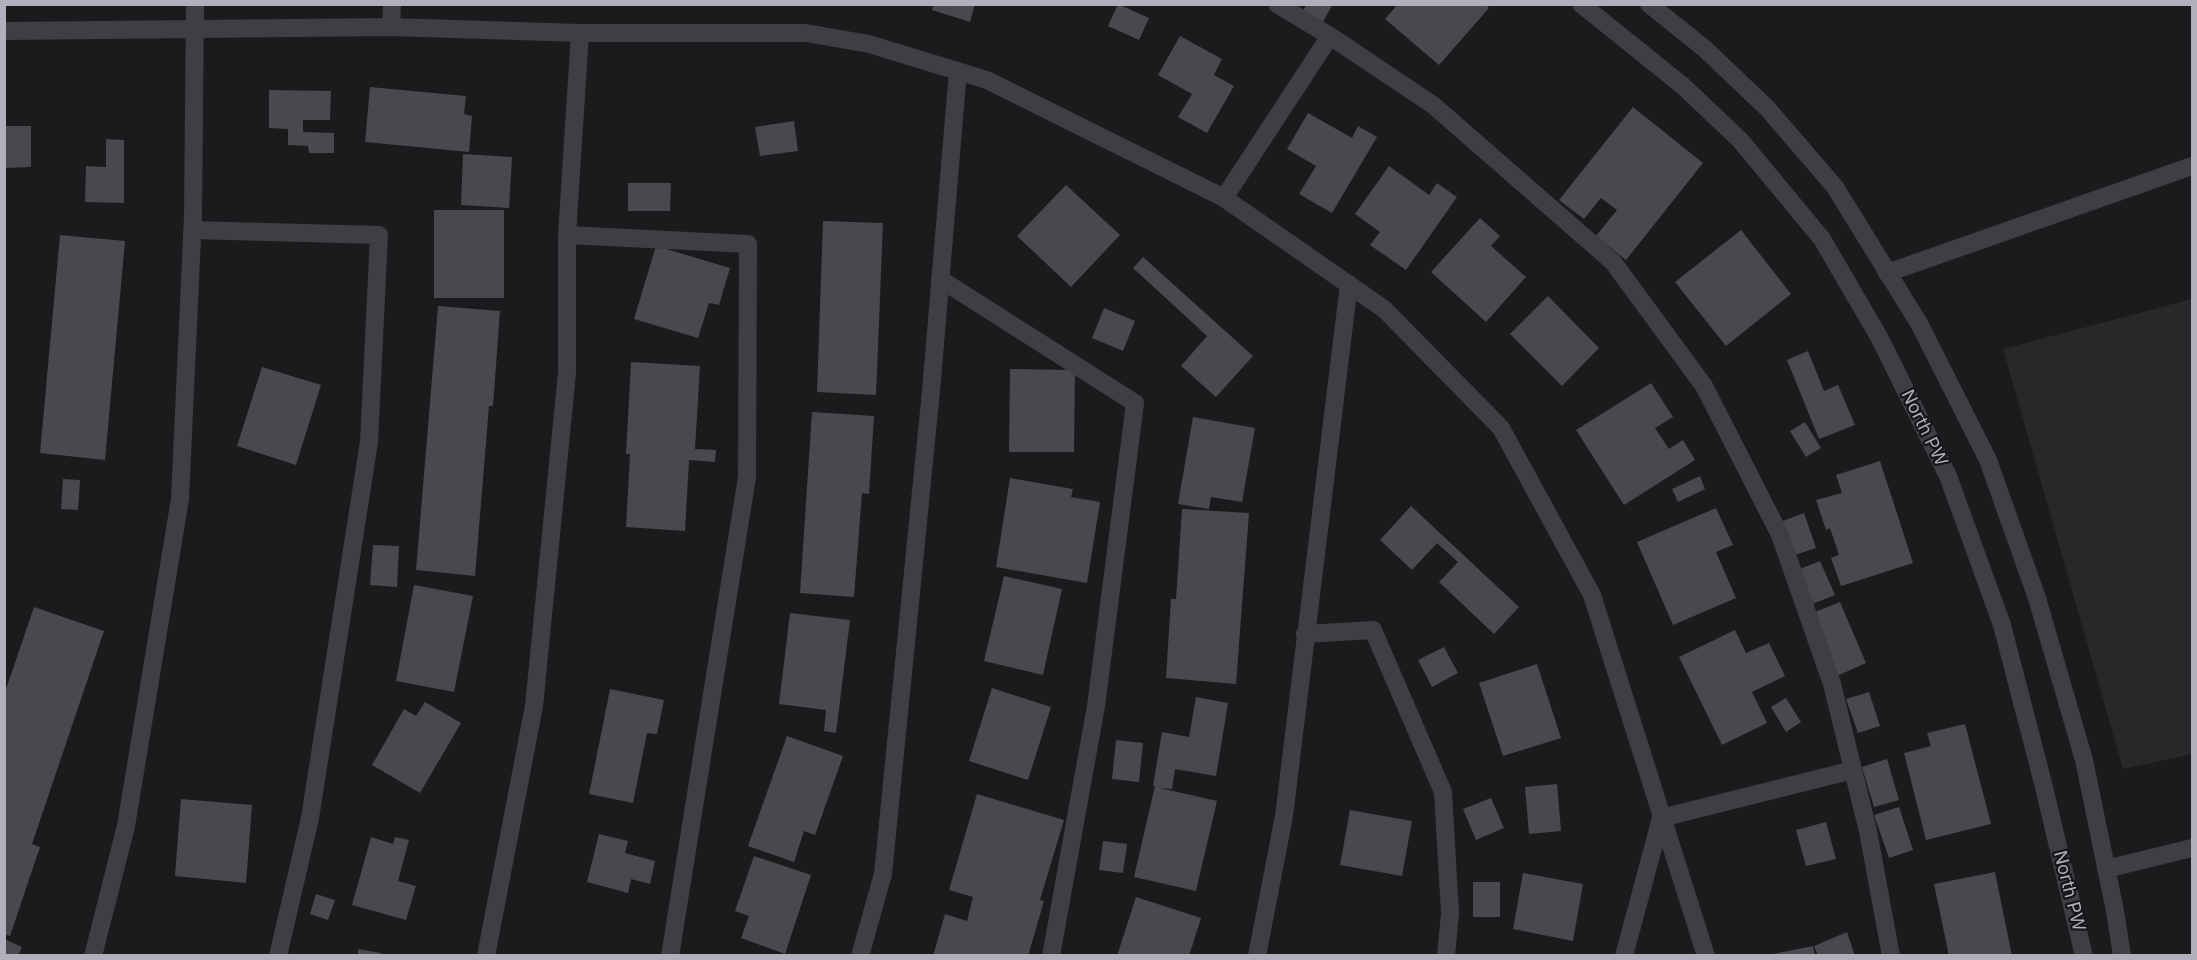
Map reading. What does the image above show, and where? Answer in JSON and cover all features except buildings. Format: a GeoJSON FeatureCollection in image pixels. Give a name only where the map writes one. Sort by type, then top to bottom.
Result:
{"type":"FeatureCollection","features":[{"type":"Feature","properties":{"kind":"street"},"geometry":{"type":"LineString","coordinates":[[93,956],[126,826],[180,499],[192,230],[195,4]]}},
{"type":"Feature","properties":{"kind":"street"},"geometry":{"type":"LineString","coordinates":[[391,27],[392,4]]}},
{"type":"Feature","properties":{"kind":"street"},"geometry":{"type":"LineString","coordinates":[[1277,4],[1330,36],[1433,105],[1613,262],[1704,386],[1780,535],[1832,684],[1868,831],[1891,956]]}},
{"type":"Feature","properties":{"kind":"street","name":"North PW"},"geometry":{"type":"LineString","coordinates":[[1581,4],[1683,86],[1740,140],[1822,239],[1879,337],[1947,476],[2002,626],[2043,783],[2084,956]]}},
{"type":"Feature","properties":{"kind":"street"},"geometry":{"type":"LineString","coordinates":[[1649,4],[1705,49],[1767,108],[1835,187],[1920,325],[1988,460],[2037,598],[2084,760],[2122,956]]}},
{"type":"Feature","properties":{"kind":"street"},"geometry":{"type":"LineString","coordinates":[[4,31],[195,31],[391,27],[580,33],[806,33],[869,44],[987,80],[1224,198],[1384,309],[1501,428],[1592,595],[1706,956]]}},
{"type":"Feature","properties":{"kind":"street"},"geometry":{"type":"LineString","coordinates":[[486,956],[534,706],[567,373],[567,235],[580,33]]}},
{"type":"Feature","properties":{"kind":"street"},"geometry":{"type":"LineString","coordinates":[[1224,198],[1330,36]]}},
{"type":"Feature","properties":{"kind":"street"},"geometry":{"type":"LineString","coordinates":[[860,956],[883,874],[958,71]]}},
{"type":"Feature","properties":{"kind":"street"},"geometry":{"type":"LineString","coordinates":[[1887,273],[2193,166]]}},
{"type":"Feature","properties":{"kind":"street"},"geometry":{"type":"LineString","coordinates":[[192,230],[379,235],[369,442],[310,818],[278,956]]}},
{"type":"Feature","properties":{"kind":"street"},"geometry":{"type":"LineString","coordinates":[[567,235],[748,244],[747,477],[670,956]]}},
{"type":"Feature","properties":{"kind":"street"},"geometry":{"type":"LineString","coordinates":[[940,279],[1135,404],[1096,706],[1051,956]]}},
{"type":"Feature","properties":{"kind":"street"},"geometry":{"type":"LineString","coordinates":[[1257,956],[1284,816],[1349,284]]}},
{"type":"Feature","properties":{"kind":"street"},"geometry":{"type":"LineString","coordinates":[[1305,634],[1373,630],[1443,792],[1450,913],[1446,956]]}},
{"type":"Feature","properties":{"kind":"street"},"geometry":{"type":"LineString","coordinates":[[1661,818],[1852,770]]}},
{"type":"Feature","properties":{"kind":"street"},"geometry":{"type":"LineString","coordinates":[[1624,956],[1661,818]]}},
{"type":"Feature","properties":{"kind":"street"},"geometry":{"type":"LineString","coordinates":[[2106,869],[2193,848]]}},
{"type":"Feature","properties":{"kind":"shaded area"},"geometry":{"type":"Polygon","coordinates":[[[2192,299],[2192,754],[2123,769],[2003,349],[2192,299]]]}}]}
